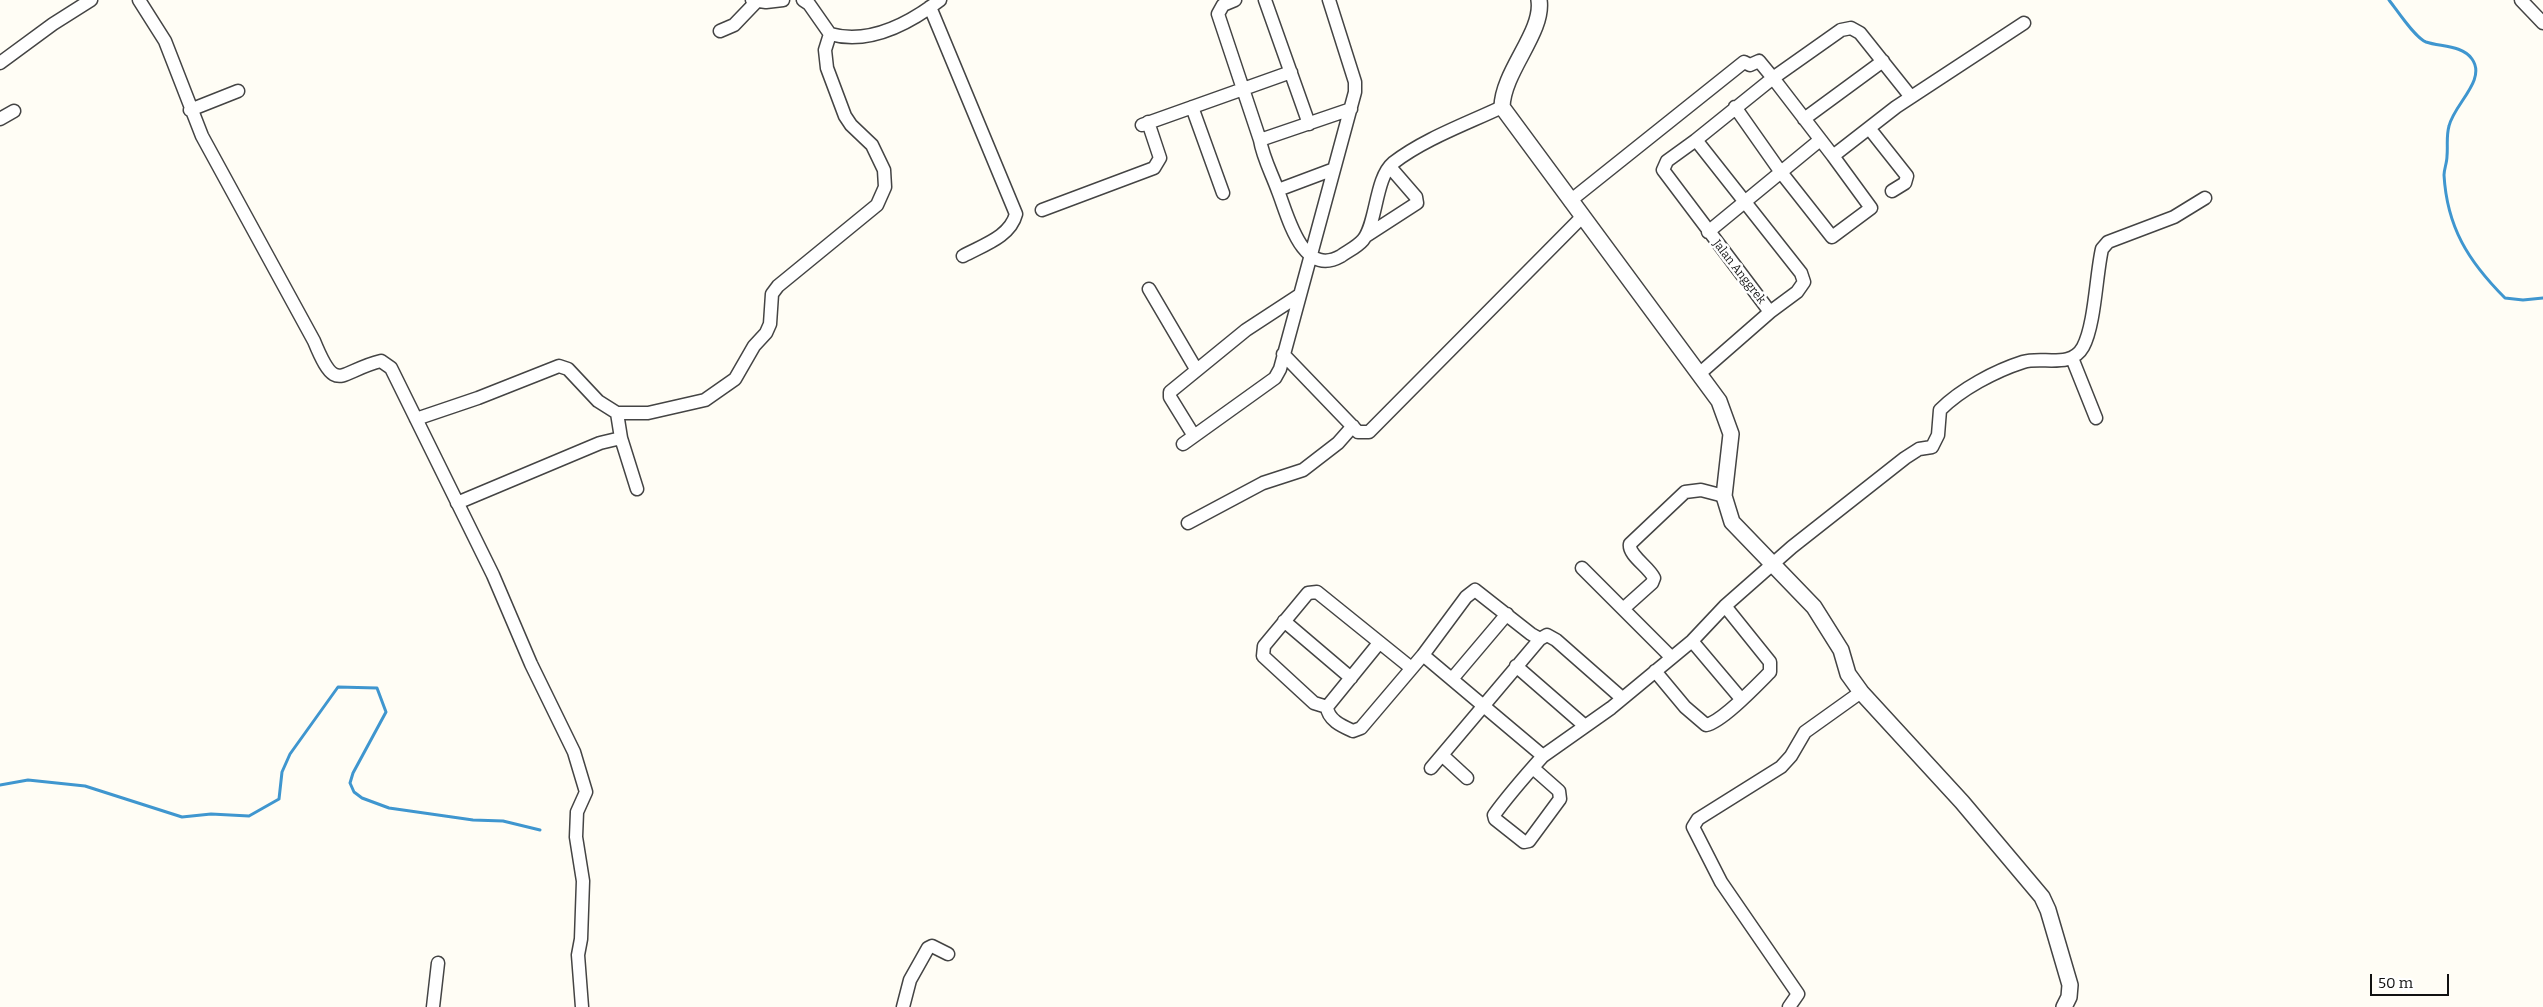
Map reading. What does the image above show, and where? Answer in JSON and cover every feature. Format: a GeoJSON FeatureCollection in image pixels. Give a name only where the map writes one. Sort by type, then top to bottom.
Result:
{"type":"FeatureCollection","features":[{"type":"Feature","properties":{"kind":"street"},"geometry":{"type":"LineString","coordinates":[[0,63],[53,24],[90,0]]}},
{"type":"Feature","properties":{"kind":"street"},"geometry":{"type":"LineString","coordinates":[[139,0],[165,40],[190,110],[202,136],[328,370],[333,375],[343,377],[378,362],[387,364],[493,575],[531,664],[574,752],[586,792],[577,812],[576,837],[583,881],[581,939],[578,955],[582,1007]]}},
{"type":"Feature","properties":{"kind":"street"},"geometry":{"type":"LineString","coordinates":[[720,31],[734,25],[754,1],[783,0]]}},
{"type":"Feature","properties":{"kind":"street"},"geometry":{"type":"LineString","coordinates":[[803,0],[809,4],[830,34],[847,38],[867,36],[898,25],[935,4],[1016,214],[1010,228],[1002,235],[963,256]]}},
{"type":"Feature","properties":{"kind":"street"},"geometry":{"type":"LineString","coordinates":[[1235,0],[1223,5],[1218,14],[1260,140],[1295,236],[1302,248],[1325,261],[1334,260],[1354,248],[1366,236],[1417,203],[1416,197],[1390,167]]}},
{"type":"Feature","properties":{"kind":"street"},"geometry":{"type":"LineString","coordinates":[[1265,0],[1309,124]]}},
{"type":"Feature","properties":{"kind":"street"},"geometry":{"type":"LineString","coordinates":[[1183,444],[1275,378],[1283,354],[1351,109],[1355,82],[1329,0]]}},
{"type":"Feature","properties":{"kind":"street"},"geometry":{"type":"LineString","coordinates":[[1540,0],[1538,18],[1504,90],[1502,107],[1582,218],[1719,401],[1731,434],[1724,496],[1732,522],[1814,607],[1840,650],[1848,674],[1861,692],[1962,802],[2042,897],[2048,910],[2070,986],[2069,997],[2064,1007]]}},
{"type":"Feature","properties":{"kind":"street"},"geometry":{"type":"LineString","coordinates":[[2521,0],[2543,23]]}},
{"type":"Feature","properties":{"kind":"street"},"geometry":{"type":"LineString","coordinates":[[1833,156],[1911,97],[2024,23]]}},
{"type":"Feature","properties":{"kind":"street"},"geometry":{"type":"LineString","coordinates":[[1699,374],[1770,312],[1797,292],[1803,285],[1803,276],[1696,140],[1735,107],[1821,43],[1841,30],[1851,28],[1860,33],[1911,97]]}},
{"type":"Feature","properties":{"kind":"street"},"geometry":{"type":"LineString","coordinates":[[416,419],[478,398],[560,366],[568,369],[598,401],[617,413],[648,413],[705,400],[736,379],[754,346],[766,333],[770,324],[772,294],[778,286],[881,200],[886,187],[884,170],[872,145],[851,125],[845,116],[827,68],[825,50],[830,34]]}},
{"type":"Feature","properties":{"kind":"street"},"geometry":{"type":"LineString","coordinates":[[1570,201],[1744,62],[1750,65],[1759,61],[1871,208],[1836,236],[1829,235],[1780,172],[1735,107]]}},
{"type":"Feature","properties":{"kind":"street"},"geometry":{"type":"LineString","coordinates":[[1804,119],[1883,61]]}},
{"type":"Feature","properties":{"kind":"street"},"geometry":{"type":"LineString","coordinates":[[1042,210],[1154,168],[1160,158],[1145,124],[1291,72]]}},
{"type":"Feature","properties":{"kind":"street"},"geometry":{"type":"LineString","coordinates":[[190,110],[238,91]]}},
{"type":"Feature","properties":{"kind":"street"},"geometry":{"type":"LineString","coordinates":[[1192,107],[1223,193]]}},
{"type":"Feature","properties":{"kind":"street"},"geometry":{"type":"LineString","coordinates":[[1366,236],[1378,196],[1390,167],[1417,148],[1502,107]]}},
{"type":"Feature","properties":{"kind":"street"},"geometry":{"type":"LineString","coordinates":[[1260,140],[1351,109]]}},
{"type":"Feature","properties":{"kind":"street"},"geometry":{"type":"LineString","coordinates":[[0,119],[14,111]]}},
{"type":"Feature","properties":{"kind":"street"},"geometry":{"type":"LineString","coordinates":[[1869,128],[1905,172],[1907,180],[1905,183],[1892,191]]}},
{"type":"Feature","properties":{"kind":"street","name":"Jalan Anggrek"},"geometry":{"type":"LineString","coordinates":[[1696,140],[1667,161],[1663,170],[1770,312]]}},
{"type":"Feature","properties":{"kind":"street"},"geometry":{"type":"LineString","coordinates":[[1708,232],[1820,140]]}},
{"type":"Feature","properties":{"kind":"street"},"geometry":{"type":"LineString","coordinates":[[1278,190],[1334,169]]}},
{"type":"Feature","properties":{"kind":"street"},"geometry":{"type":"LineString","coordinates":[[1533,768],[1559,791],[1560,799],[1529,841],[1524,842],[1517,838],[1494,816],[1533,768],[1543,756],[1622,698],[1692,641],[1725,606],[1905,458],[1919,449],[1932,447],[1938,435],[1940,410],[1966,390],[2022,362],[2072,358],[2081,350],[2087,336],[2102,249],[2113,240],[2174,217],[2205,198]]}},
{"type":"Feature","properties":{"kind":"street"},"geometry":{"type":"LineString","coordinates":[[1283,354],[1358,432],[1365,433],[1382,421],[1582,218]]}},
{"type":"Feature","properties":{"kind":"street"},"geometry":{"type":"LineString","coordinates":[[1150,288],[1196,369]]}},
{"type":"Feature","properties":{"kind":"street"},"geometry":{"type":"LineString","coordinates":[[1194,436],[1169,395],[1172,390],[1246,330],[1298,296]]}},
{"type":"Feature","properties":{"kind":"street"},"geometry":{"type":"LineString","coordinates":[[2072,358],[2096,418]]}},
{"type":"Feature","properties":{"kind":"street"},"geometry":{"type":"LineString","coordinates":[[617,413],[621,438],[637,489]]}},
{"type":"Feature","properties":{"kind":"street"},"geometry":{"type":"LineString","coordinates":[[1188,523],[1263,483],[1303,470],[1338,444],[1353,426]]}},
{"type":"Feature","properties":{"kind":"street"},"geometry":{"type":"LineString","coordinates":[[457,503],[600,443],[621,438]]}},
{"type":"Feature","properties":{"kind":"street"},"geometry":{"type":"LineString","coordinates":[[1623,609],[1652,583],[1654,578],[1651,571],[1631,550],[1630,544],[1684,492],[1701,490],[1724,496]]}},
{"type":"Feature","properties":{"kind":"street"},"geometry":{"type":"LineString","coordinates":[[1582,568],[1671,658]]}},
{"type":"Feature","properties":{"kind":"street"},"geometry":{"type":"LineString","coordinates":[[1327,707],[1330,717],[1342,726],[1353,731],[1357,730],[1382,704],[1410,667],[1423,655],[1472,591],[1477,591],[1540,639]]}},
{"type":"Feature","properties":{"kind":"street"},"geometry":{"type":"LineString","coordinates":[[1327,707],[1314,703],[1263,656],[1264,646],[1308,593],[1314,592],[1410,667]]}},
{"type":"Feature","properties":{"kind":"street"},"geometry":{"type":"LineString","coordinates":[[1655,670],[1686,707],[1706,725],[1716,720],[1741,699],[1770,672],[1771,666],[1768,657],[1725,606]]}},
{"type":"Feature","properties":{"kind":"street"},"geometry":{"type":"LineString","coordinates":[[1452,679],[1507,614]]}},
{"type":"Feature","properties":{"kind":"street"},"geometry":{"type":"LineString","coordinates":[[1284,621],[1351,678]]}},
{"type":"Feature","properties":{"kind":"street"},"geometry":{"type":"LineString","coordinates":[[1431,768],[1516,666],[1540,639],[1547,635],[1556,640],[1622,698]]}},
{"type":"Feature","properties":{"kind":"street"},"geometry":{"type":"LineString","coordinates":[[1692,641],[1741,699]]}},
{"type":"Feature","properties":{"kind":"street"},"geometry":{"type":"LineString","coordinates":[[1327,707],[1379,643]]}},
{"type":"Feature","properties":{"kind":"street"},"geometry":{"type":"LineString","coordinates":[[1423,655],[1543,756]]}},
{"type":"Feature","properties":{"kind":"street"},"geometry":{"type":"LineString","coordinates":[[1516,666],[1585,726]]}},
{"type":"Feature","properties":{"kind":"street"},"geometry":{"type":"LineString","coordinates":[[1789,1007],[1798,994],[1721,882],[1693,827],[1698,819],[1781,767],[1791,756],[1805,732],[1861,692]]}},
{"type":"Feature","properties":{"kind":"street"},"geometry":{"type":"LineString","coordinates":[[1442,755],[1467,778]]}},
{"type":"Feature","properties":{"kind":"street"},"geometry":{"type":"LineString","coordinates":[[902,1007],[910,980],[928,948],[932,946],[948,954]]}},
{"type":"Feature","properties":{"kind":"street"},"geometry":{"type":"LineString","coordinates":[[434,1007],[438,962]]}},
{"type":"Feature","properties":{"kind":"waterway"},"geometry":{"type":"LineString","coordinates":[[2389,0],[2412,30],[2426,42],[2463,51],[2472,59],[2476,67],[2473,84],[2452,118],[2448,130],[2447,159],[2444,175],[2450,211],[2455,227],[2470,257],[2505,298],[2523,300],[2543,298]]}},
{"type":"Feature","properties":{"kind":"waterway"},"geometry":{"type":"LineString","coordinates":[[0,785],[28,780],[85,786],[182,817],[211,814],[249,816],[279,799],[282,772],[290,754],[338,687],[377,688],[386,712],[353,773],[350,783],[354,792],[362,798],[389,808],[473,820],[503,821],[540,830]]}}]}
